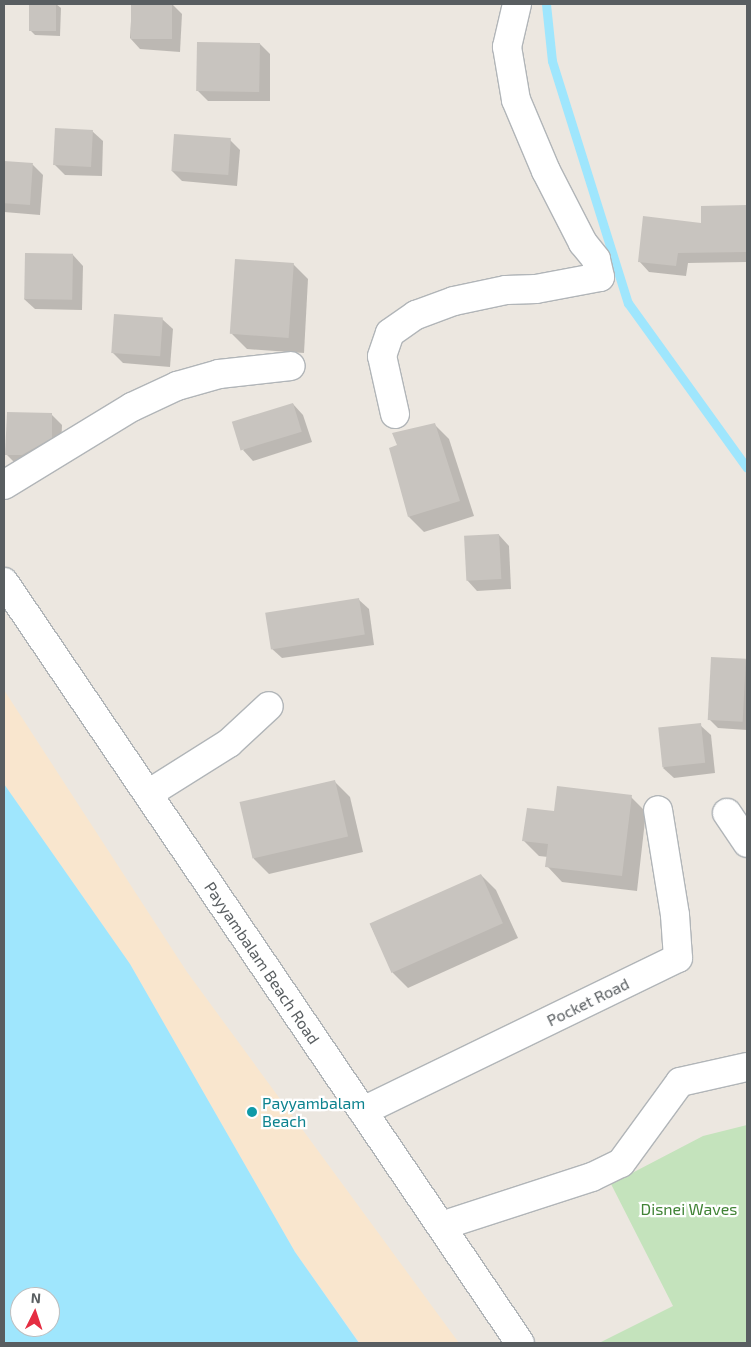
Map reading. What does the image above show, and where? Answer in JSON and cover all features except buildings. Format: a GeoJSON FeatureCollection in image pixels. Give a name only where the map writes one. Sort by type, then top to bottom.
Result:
{"type":"FeatureCollection","features":[{"type":"Feature","properties":{"kind":"street"},"geometry":{"type":"LineString","coordinates":[[395,414],[382,356],[390,333],[416,315],[454,301],[506,290],[536,289],[600,277],[596,259],[583,243],[546,171],[516,100],[507,48],[518,4]]}},
{"type":"Feature","properties":{"kind":"street"},"geometry":{"type":"LineString","coordinates":[[4,486],[132,406],[177,386],[218,374],[292,366]]}},
{"type":"Feature","properties":{"kind":"street","name":"Payyambalam Beach Road"},"geometry":{"type":"LineString","coordinates":[[4,582],[520,1343]]}},
{"type":"Feature","properties":{"kind":"street"},"geometry":{"type":"LineString","coordinates":[[148,794],[229,744],[269,706]]}},
{"type":"Feature","properties":{"kind":"street","name":"Pocket Road"},"geometry":{"type":"LineString","coordinates":[[363,1111],[678,958],[675,915],[658,810]]}},
{"type":"Feature","properties":{"kind":"street"},"geometry":{"type":"LineString","coordinates":[[727,813],[747,843]]}},
{"type":"Feature","properties":{"kind":"street"},"geometry":{"type":"LineString","coordinates":[[441,1226],[592,1178],[622,1163],[680,1082],[747,1066]]}},
{"type":"Feature","properties":{"kind":"green space","name":"Disnei Waves"},"geometry":{"type":"Polygon","coordinates":[[[747,1125],[747,1343],[599,1343],[673,1306],[611,1184],[703,1136],[747,1125]]]}},
{"type":"Feature","properties":{"kind":"sand","name":"Payyambalam Beach"},"geometry":{"type":"Polygon","coordinates":[[[4,690],[187,972],[459,1343],[360,1343],[295,1252],[130,964],[4,784],[4,690]]]}},
{"type":"Feature","properties":{"kind":"water"},"geometry":{"type":"Polygon","coordinates":[[[4,784],[130,964],[295,1252],[359,1343],[4,1343],[4,784]]]}},
{"type":"Feature","properties":{"kind":"waterway"},"geometry":{"type":"LineString","coordinates":[[546,4],[552,61],[628,303],[747,468]]}},
{"type":"Feature","properties":{"kind":"place","name":"Payyambalam Beach"},"geometry":{"type":"Point","coordinates":[252,1112]}}]}
